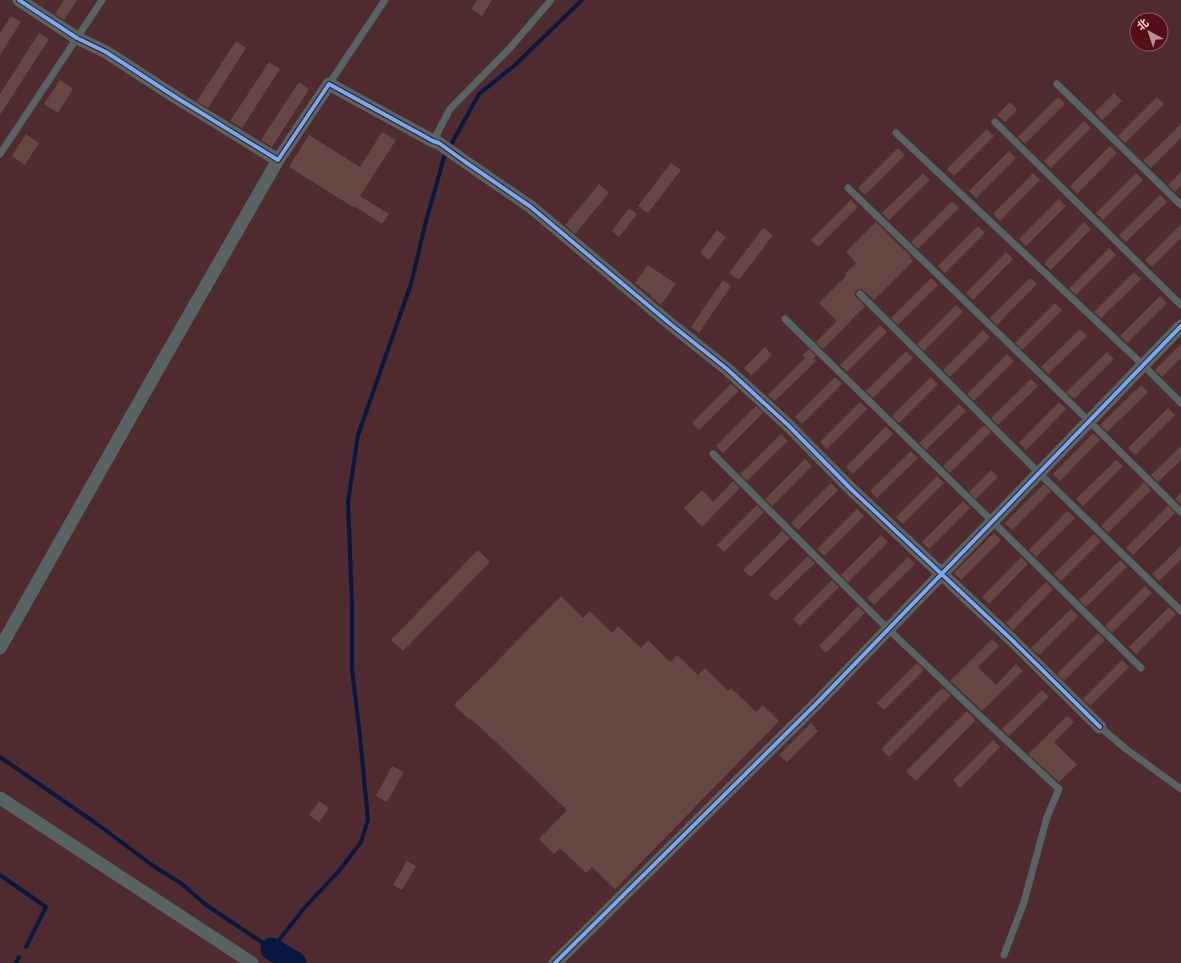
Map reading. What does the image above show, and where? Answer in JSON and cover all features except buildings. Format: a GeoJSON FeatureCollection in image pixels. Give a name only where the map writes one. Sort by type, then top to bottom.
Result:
{"type":"FeatureCollection","features":[{"type":"Feature","properties":{"kind":"street"},"geometry":{"type":"LineString","coordinates":[[19,0],[77,38],[106,52],[278,160]]}},
{"type":"Feature","properties":{"kind":"street"},"geometry":{"type":"LineString","coordinates":[[0,648],[278,160],[329,84],[436,142],[531,206],[668,322],[727,369],[788,425],[851,489],[942,574],[1100,727]]}},
{"type":"Feature","properties":{"kind":"street"},"geometry":{"type":"LineString","coordinates":[[555,963],[818,702],[1181,326]]}},
{"type":"Feature","properties":{"kind":"street"},"geometry":{"type":"LineString","coordinates":[[0,798],[252,963]]}},
{"type":"Feature","properties":{"kind":"lane"},"geometry":{"type":"LineString","coordinates":[[0,154],[102,0]]}},
{"type":"Feature","properties":{"kind":"lane"},"geometry":{"type":"LineString","coordinates":[[329,84],[385,0]]}},
{"type":"Feature","properties":{"kind":"lane"},"geometry":{"type":"LineString","coordinates":[[436,142],[450,109],[510,48],[551,0]]}},
{"type":"Feature","properties":{"kind":"lane"},"geometry":{"type":"LineString","coordinates":[[1057,84],[1181,205]]}},
{"type":"Feature","properties":{"kind":"lane"},"geometry":{"type":"LineString","coordinates":[[995,122],[1181,304]]}},
{"type":"Feature","properties":{"kind":"lane"},"geometry":{"type":"LineString","coordinates":[[896,133],[1143,365],[1181,403]]}},
{"type":"Feature","properties":{"kind":"lane"},"geometry":{"type":"LineString","coordinates":[[848,188],[1181,512]]}},
{"type":"Feature","properties":{"kind":"lane"},"geometry":{"type":"LineString","coordinates":[[860,294],[1039,473],[1181,611]]}},
{"type":"Feature","properties":{"kind":"lane"},"geometry":{"type":"LineString","coordinates":[[785,319],[1141,668]]}},
{"type":"Feature","properties":{"kind":"lane"},"geometry":{"type":"LineString","coordinates":[[712,454],[888,629],[1059,789],[1047,817],[1024,902],[1004,955]]}},
{"type":"Feature","properties":{"kind":"lane"},"geometry":{"type":"LineString","coordinates":[[1100,727],[1126,749],[1181,789]]}},
{"type":"Feature","properties":{"kind":"waterway"},"geometry":{"type":"LineString","coordinates":[[0,757],[97,824],[152,865],[182,884],[206,905],[272,949],[305,907],[339,871],[361,842],[368,820],[352,669],[352,604],[348,502],[358,435],[411,284],[425,225],[444,157],[479,94],[515,65],[582,0]]}},
{"type":"Feature","properties":{"kind":"waterway"},"geometry":{"type":"LineString","coordinates":[[0,875],[46,907],[26,947]]}},
{"type":"Feature","properties":{"kind":"waterway"},"geometry":{"type":"LineString","coordinates":[[272,949],[295,963]]}},
{"type":"Feature","properties":{"kind":"waterway"},"geometry":{"type":"LineString","coordinates":[[16,963],[19,957]]}},
{"type":"Feature","properties":{"kind":"cycle path"},"geometry":{"type":"LineString","coordinates":[[19,0],[77,38],[106,52],[177,98],[278,160],[329,84],[439,143],[531,207],[668,322],[727,369],[788,425],[851,489],[1012,640],[1100,727]]}},
{"type":"Feature","properties":{"kind":"cycle path"},"geometry":{"type":"LineString","coordinates":[[555,963],[818,702],[1181,326]]}}]}
